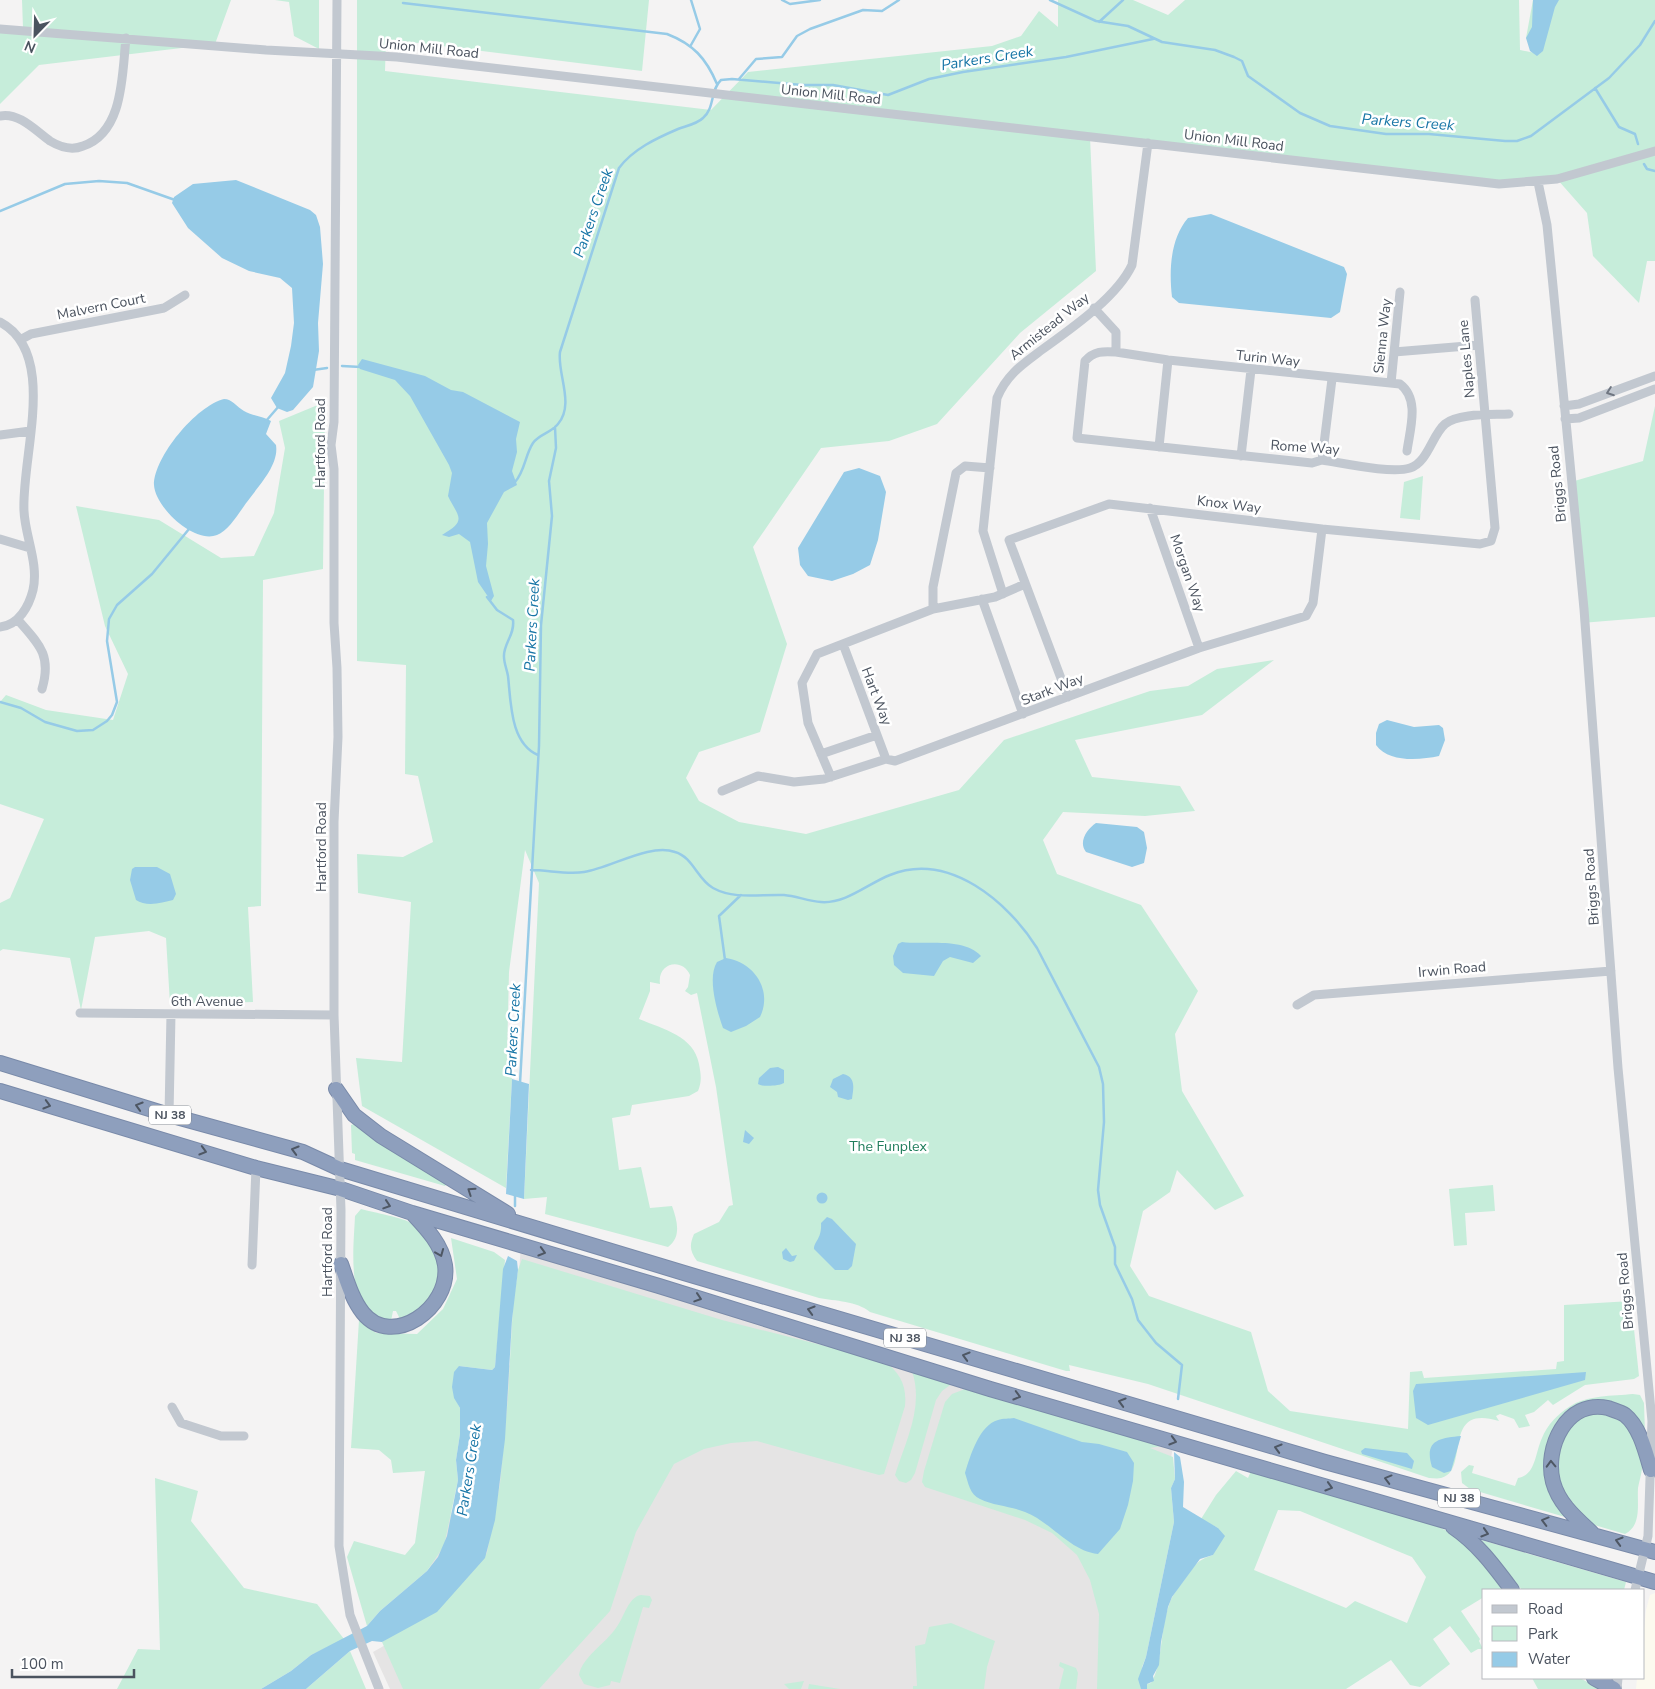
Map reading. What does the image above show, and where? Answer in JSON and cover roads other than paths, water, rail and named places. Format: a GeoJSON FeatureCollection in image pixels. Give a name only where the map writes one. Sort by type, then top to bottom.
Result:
{"type":"FeatureCollection","features":[{"type":"Feature","properties":{"kind":"highway","name":"NJ 38"},"geometry":{"type":"LineString","coordinates":[[0,1062],[169,1115],[303,1152],[340,1169],[527,1226],[1325,1462],[1650,1550]]}},
{"type":"Feature","properties":{"kind":"highway"},"geometry":{"type":"LineString","coordinates":[[336,1089],[354,1115],[381,1136],[527,1226]]}},
{"type":"Feature","properties":{"kind":"highway","name":"NJ 38"},"geometry":{"type":"LineString","coordinates":[[0,1091],[256,1168],[340,1189],[412,1213],[659,1286],[886,1358],[1444,1521],[1637,1584],[1655,1582]]}},
{"type":"Feature","properties":{"kind":"highway"},"geometry":{"type":"LineString","coordinates":[[341,1264],[353,1296],[364,1314],[373,1321],[385,1325],[399,1326],[413,1322],[425,1314],[442,1293],[445,1266],[435,1241],[412,1213]]}},
{"type":"Feature","properties":{"kind":"highway"},"geometry":{"type":"LineString","coordinates":[[1592,1534],[1565,1507],[1553,1483],[1551,1454],[1555,1440],[1562,1427],[1573,1416],[1586,1409],[1600,1407],[1626,1416],[1637,1430],[1651,1470]]}},
{"type":"Feature","properties":{"kind":"highway"},"geometry":{"type":"LineString","coordinates":[[1444,1521],[1473,1542],[1511,1589]]}},
{"type":"Feature","properties":{"kind":"highway"},"geometry":{"type":"LineString","coordinates":[[1596,1679],[1615,1689]]}},
{"type":"Feature","properties":{"kind":"street","name":"Hartford Road"},"geometry":{"type":"LineString","coordinates":[[337,0],[334,184],[334,422],[331,445],[334,476],[334,623],[338,668],[334,822],[334,1015],[340,1169],[341,1264],[339,1546],[346,1598],[362,1650],[379,1689]]}},
{"type":"Feature","properties":{"kind":"street","name":"Union Mill Road"},"geometry":{"type":"LineString","coordinates":[[0,28],[266,50],[397,57],[1499,184],[1538,182],[1571,176],[1655,151]]}},
{"type":"Feature","properties":{"kind":"street"},"geometry":{"type":"LineString","coordinates":[[0,107],[64,147],[79,148],[93,142],[108,125],[116,106],[126,38]]}},
{"type":"Feature","properties":{"kind":"street"},"geometry":{"type":"LineString","coordinates":[[0,116],[17,118]]}},
{"type":"Feature","properties":{"kind":"street","name":"Armistead Way"},"geometry":{"type":"LineString","coordinates":[[1003,594],[983,531],[998,398],[1003,384],[1014,370],[1094,308],[1120,284],[1132,265],[1148,143]]}},
{"type":"Feature","properties":{"kind":"street","name":"Briggs Road"},"geometry":{"type":"LineString","coordinates":[[1538,182],[1547,225],[1584,609],[1618,1068],[1652,1421],[1648,1536],[1650,1550],[1637,1584]]}},
{"type":"Feature","properties":{"kind":"street","name":"Sienna Way"},"geometry":{"type":"LineString","coordinates":[[1391,383],[1400,292]]}},
{"type":"Feature","properties":{"kind":"street","name":"Malvern Court"},"geometry":{"type":"LineString","coordinates":[[20,340],[30,334],[164,308],[185,295]]}},
{"type":"Feature","properties":{"kind":"street","name":"Naples Lane"},"geometry":{"type":"LineString","coordinates":[[1475,300],[1485,415]]}},
{"type":"Feature","properties":{"kind":"street"},"geometry":{"type":"LineString","coordinates":[[1094,308],[1116,332],[1116,352]]}},
{"type":"Feature","properties":{"kind":"street"},"geometry":{"type":"LineString","coordinates":[[0,322],[15,332],[20,340],[32,371],[34,392],[26,453],[24,510],[30,548],[33,589],[27,607],[18,620],[0,627]]}},
{"type":"Feature","properties":{"kind":"street"},"geometry":{"type":"LineString","coordinates":[[1394,352],[1479,345]]}},
{"type":"Feature","properties":{"kind":"street","name":"Turin Way"},"geometry":{"type":"LineString","coordinates":[[1077,438],[1085,361],[1091,355],[1101,351],[1332,379],[1400,384],[1412,398],[1407,451]]}},
{"type":"Feature","properties":{"kind":"street"},"geometry":{"type":"LineString","coordinates":[[1159,447],[1168,360]]}},
{"type":"Feature","properties":{"kind":"street"},"geometry":{"type":"LineString","coordinates":[[1241,456],[1251,370]]}},
{"type":"Feature","properties":{"kind":"street"},"geometry":{"type":"LineString","coordinates":[[1564,406],[1579,404],[1655,376]]}},
{"type":"Feature","properties":{"kind":"street"},"geometry":{"type":"LineString","coordinates":[[1322,460],[1332,379]]}},
{"type":"Feature","properties":{"kind":"street"},"geometry":{"type":"LineString","coordinates":[[1565,419],[1579,418],[1655,389]]}},
{"type":"Feature","properties":{"kind":"street","name":"Rome Way"},"geometry":{"type":"LineString","coordinates":[[1077,438],[1312,464],[1322,460],[1389,469],[1411,468],[1423,457],[1446,423],[1466,417],[1509,414]]}},
{"type":"Feature","properties":{"kind":"street","name":"Knox Way"},"geometry":{"type":"LineString","coordinates":[[1068,697],[1009,540],[1109,504],[1322,529],[1480,544],[1491,541],[1495,528],[1485,415]]}},
{"type":"Feature","properties":{"kind":"street"},"geometry":{"type":"LineString","coordinates":[[0,435],[30,431]]}},
{"type":"Feature","properties":{"kind":"street"},"geometry":{"type":"LineString","coordinates":[[933,608],[933,587],[956,473],[965,466],[990,468]]}},
{"type":"Feature","properties":{"kind":"street","name":"Morgan Way"},"geometry":{"type":"LineString","coordinates":[[1150,508],[1199,648]]}},
{"type":"Feature","properties":{"kind":"street","name":"Stark Way"},"geometry":{"type":"LineString","coordinates":[[722,791],[758,776],[794,782],[831,778],[886,759],[895,761],[1199,648],[1306,616],[1313,603],[1322,529]]}},
{"type":"Feature","properties":{"kind":"street"},"geometry":{"type":"LineString","coordinates":[[0,539],[30,548]]}},
{"type":"Feature","properties":{"kind":"street"},"geometry":{"type":"LineString","coordinates":[[831,778],[808,723],[802,683],[817,654],[933,608],[1003,594],[1025,584]]}},
{"type":"Feature","properties":{"kind":"street"},"geometry":{"type":"LineString","coordinates":[[982,599],[1023,714]]}},
{"type":"Feature","properties":{"kind":"street"},"geometry":{"type":"LineString","coordinates":[[18,620],[36,640],[45,657],[47,672],[42,689]]}},
{"type":"Feature","properties":{"kind":"street","name":"Hart Way"},"geometry":{"type":"LineString","coordinates":[[843,644],[886,759]]}},
{"type":"Feature","properties":{"kind":"street"},"geometry":{"type":"LineString","coordinates":[[821,754],[877,735]]}},
{"type":"Feature","properties":{"kind":"street","name":"Irwin Road"},"geometry":{"type":"LineString","coordinates":[[1297,1005],[1314,995],[1611,970]]}},
{"type":"Feature","properties":{"kind":"street","name":"6th Avenue"},"geometry":{"type":"LineString","coordinates":[[80,1013],[334,1015]]}},
{"type":"Feature","properties":{"kind":"street"},"geometry":{"type":"LineString","coordinates":[[169,1115],[171,1014]]}},
{"type":"Feature","properties":{"kind":"street"},"geometry":{"type":"LineString","coordinates":[[252,1265],[256,1168]]}},
{"type":"Feature","properties":{"kind":"street"},"geometry":{"type":"LineString","coordinates":[[172,1407],[181,1423],[221,1436],[244,1436]]}},
{"type":"Feature","properties":{"kind":"water"},"geometry":{"type":"Polygon","coordinates":[[[1533,0],[1559,0],[1555,7],[1543,51],[1537,56],[1530,51],[1526,38],[1532,27],[1533,0]]]}},
{"type":"Feature","properties":{"kind":"water"},"geometry":{"type":"Polygon","coordinates":[[[236,180],[310,210],[316,215],[320,227],[323,264],[318,323],[319,351],[313,387],[293,410],[287,412],[277,408],[271,398],[285,373],[291,346],[294,323],[292,288],[280,278],[249,271],[222,258],[188,228],[172,203],[174,197],[193,184],[236,180]]]}},
{"type":"Feature","properties":{"kind":"water"},"geometry":{"type":"Polygon","coordinates":[[[1211,214],[1344,267],[1347,274],[1340,312],[1331,318],[1179,303],[1172,297],[1171,277],[1172,256],[1177,236],[1188,218],[1211,214]]]}},
{"type":"Feature","properties":{"kind":"water"},"geometry":{"type":"Polygon","coordinates":[[[362,359],[425,376],[451,390],[463,392],[520,422],[516,439],[517,452],[512,471],[517,485],[504,492],[487,523],[486,566],[494,596],[491,601],[478,582],[470,542],[459,534],[449,537],[442,535],[458,522],[457,514],[448,496],[452,473],[449,465],[410,396],[395,380],[360,369],[358,365],[362,359]]]}},
{"type":"Feature","properties":{"kind":"water"},"geometry":{"type":"Polygon","coordinates":[[[224,399],[232,402],[247,413],[271,421],[266,434],[276,445],[276,452],[272,466],[264,480],[231,524],[217,535],[208,536],[198,534],[177,522],[161,503],[154,485],[161,461],[178,434],[201,411],[224,399]]]}},
{"type":"Feature","properties":{"kind":"water"},"geometry":{"type":"Polygon","coordinates":[[[859,468],[880,476],[886,492],[878,540],[870,565],[853,574],[832,581],[808,576],[800,565],[798,548],[844,472],[859,468]]]}},
{"type":"Feature","properties":{"kind":"water"},"geometry":{"type":"Polygon","coordinates":[[[1387,720],[1414,727],[1439,725],[1443,728],[1445,740],[1439,756],[1405,759],[1382,751],[1376,745],[1376,733],[1379,724],[1387,720]]]}},
{"type":"Feature","properties":{"kind":"water"},"geometry":{"type":"Polygon","coordinates":[[[1096,823],[1137,827],[1144,832],[1147,848],[1144,863],[1132,867],[1086,852],[1083,840],[1096,823]]]}},
{"type":"Feature","properties":{"kind":"water"},"geometry":{"type":"Polygon","coordinates":[[[135,867],[157,867],[170,874],[176,894],[173,900],[149,904],[136,900],[130,880],[132,869],[135,867]]]}},
{"type":"Feature","properties":{"kind":"water"},"geometry":{"type":"Polygon","coordinates":[[[902,942],[954,944],[974,950],[981,956],[973,963],[950,957],[943,961],[934,976],[903,973],[894,965],[893,956],[898,944],[902,942]]]}},
{"type":"Feature","properties":{"kind":"water"},"geometry":{"type":"Polygon","coordinates":[[[726,958],[745,965],[752,971],[758,979],[764,997],[760,1017],[746,1026],[731,1032],[723,1028],[713,985],[714,969],[717,962],[726,958]]]}},
{"type":"Feature","properties":{"kind":"water"},"geometry":{"type":"Polygon","coordinates":[[[778,1067],[784,1070],[784,1083],[771,1086],[758,1084],[759,1078],[770,1068],[778,1067]]]}},
{"type":"Feature","properties":{"kind":"water"},"geometry":{"type":"Polygon","coordinates":[[[843,1074],[852,1081],[852,1099],[848,1100],[838,1097],[837,1092],[830,1087],[833,1079],[843,1074]]]}},
{"type":"Feature","properties":{"kind":"water"},"geometry":{"type":"Polygon","coordinates":[[[512,1079],[529,1084],[524,1199],[506,1194],[512,1079]]]}},
{"type":"Feature","properties":{"kind":"water"},"geometry":{"type":"Polygon","coordinates":[[[745,1130],[754,1138],[749,1144],[743,1142],[745,1130]]]}},
{"type":"Feature","properties":{"kind":"water"},"geometry":{"type":"Polygon","coordinates":[[[822,1192],[828,1198],[822,1204],[816,1198],[822,1192]]]}},
{"type":"Feature","properties":{"kind":"water"},"geometry":{"type":"Polygon","coordinates":[[[827,1217],[832,1219],[856,1244],[852,1266],[848,1270],[835,1270],[814,1249],[820,1233],[821,1223],[827,1217]]]}},
{"type":"Feature","properties":{"kind":"water"},"geometry":{"type":"Polygon","coordinates":[[[786,1248],[792,1256],[797,1255],[794,1261],[790,1262],[783,1259],[782,1252],[786,1248]]]}},
{"type":"Feature","properties":{"kind":"water"},"geometry":{"type":"Polygon","coordinates":[[[508,1256],[517,1261],[518,1270],[512,1320],[505,1439],[495,1520],[485,1558],[437,1612],[382,1642],[372,1641],[350,1651],[306,1689],[261,1689],[291,1671],[311,1655],[367,1626],[380,1611],[427,1571],[438,1557],[447,1536],[458,1480],[456,1460],[460,1434],[460,1408],[454,1398],[452,1387],[454,1372],[459,1366],[492,1370],[495,1367],[503,1269],[508,1256]]]}},
{"type":"Feature","properties":{"kind":"water"},"geometry":{"type":"Polygon","coordinates":[[[1586,1372],[1585,1380],[1428,1425],[1416,1418],[1413,1391],[1416,1384],[1586,1372]]]}},
{"type":"Feature","properties":{"kind":"water"},"geometry":{"type":"Polygon","coordinates":[[[1014,1418],[1082,1442],[1099,1444],[1127,1452],[1134,1463],[1133,1481],[1128,1505],[1120,1529],[1098,1554],[1078,1548],[1043,1522],[1020,1510],[997,1505],[974,1495],[965,1473],[976,1442],[991,1423],[1000,1419],[1014,1418]]]}},
{"type":"Feature","properties":{"kind":"water"},"geometry":{"type":"Polygon","coordinates":[[[1461,1436],[1451,1471],[1444,1473],[1432,1467],[1430,1451],[1435,1442],[1461,1436]]]}},
{"type":"Feature","properties":{"kind":"water"},"geometry":{"type":"Polygon","coordinates":[[[1365,1448],[1407,1453],[1414,1461],[1412,1469],[1362,1454],[1361,1451],[1365,1448]]]}},
{"type":"Feature","properties":{"kind":"water"},"geometry":{"type":"Polygon","coordinates":[[[1174,1452],[1180,1457],[1184,1482],[1183,1507],[1218,1528],[1225,1536],[1213,1555],[1200,1559],[1172,1597],[1168,1607],[1161,1642],[1159,1665],[1153,1676],[1154,1681],[1147,1684],[1147,1689],[1141,1689],[1138,1679],[1146,1657],[1174,1522],[1171,1488],[1175,1479],[1174,1452]]]}},
{"type":"Feature","properties":{"kind":"waterway"},"geometry":{"type":"LineString","coordinates":[[691,0],[700,29],[691,45]]}},
{"type":"Feature","properties":{"kind":"waterway"},"geometry":{"type":"LineString","coordinates":[[782,0],[790,4],[820,0]]}},
{"type":"Feature","properties":{"kind":"waterway"},"geometry":{"type":"LineString","coordinates":[[739,79],[756,59],[782,57],[797,36],[810,29],[863,10],[882,11],[899,0]]}},
{"type":"Feature","properties":{"kind":"waterway","name":"Parkers Creek"},"geometry":{"type":"LineString","coordinates":[[1050,0],[1096,21],[1128,26],[1162,42],[1215,50],[1234,57],[1242,61],[1248,76],[1300,113],[1330,126],[1386,134],[1429,134],[1505,141],[1517,141],[1531,136],[1609,78],[1640,45],[1655,21]]}},
{"type":"Feature","properties":{"kind":"waterway"},"geometry":{"type":"LineString","coordinates":[[1099,22],[1123,0]]}},
{"type":"Feature","properties":{"kind":"waterway"},"geometry":{"type":"LineString","coordinates":[[403,3],[667,34],[684,42],[698,53],[717,84]]}},
{"type":"Feature","properties":{"kind":"waterway","name":"Parkers Creek"},"geometry":{"type":"LineString","coordinates":[[515,482],[521,473],[533,443],[538,437],[552,430],[563,416],[565,398],[560,352],[619,168],[631,155],[654,140],[701,120],[707,114],[715,89],[721,80],[833,85],[888,95],[929,79],[963,72],[1066,57],[1153,39]]}},
{"type":"Feature","properties":{"kind":"waterway"},"geometry":{"type":"LineString","coordinates":[[1595,88],[1619,127],[1635,134],[1638,144]]}},
{"type":"Feature","properties":{"kind":"waterway"},"geometry":{"type":"LineString","coordinates":[[1644,164],[1647,169],[1655,171]]}},
{"type":"Feature","properties":{"kind":"waterway"},"geometry":{"type":"LineString","coordinates":[[0,211],[65,184],[99,181],[127,183],[175,200]]}},
{"type":"Feature","properties":{"kind":"waterway"},"geometry":{"type":"LineString","coordinates":[[342,366],[361,367]]}},
{"type":"Feature","properties":{"kind":"waterway"},"geometry":{"type":"LineString","coordinates":[[313,370],[327,368]]}},
{"type":"Feature","properties":{"kind":"waterway"},"geometry":{"type":"LineString","coordinates":[[266,421],[279,406]]}},
{"type":"Feature","properties":{"kind":"waterway","name":"Parkers Creek"},"geometry":{"type":"LineString","coordinates":[[520,1083],[539,746],[541,625],[552,516],[549,481],[556,448],[555,427]]}},
{"type":"Feature","properties":{"kind":"waterway"},"geometry":{"type":"LineString","coordinates":[[0,702],[21,708],[45,722],[77,731],[93,730],[107,721],[112,715],[117,702],[107,641],[109,619],[117,605],[152,574],[189,529]]}},
{"type":"Feature","properties":{"kind":"waterway"},"geometry":{"type":"LineString","coordinates":[[487,597],[497,610],[513,620],[512,630],[504,652],[511,709],[517,732],[522,741],[538,755]]}},
{"type":"Feature","properties":{"kind":"waterway"},"geometry":{"type":"LineString","coordinates":[[531,870],[584,872],[595,870],[642,853],[665,850],[675,852],[686,858],[708,884],[721,892],[730,894],[748,896],[784,895],[830,902],[848,897],[890,875],[912,869],[934,870],[955,875],[975,885],[993,898],[1025,931],[1037,948],[1099,1067],[1103,1084],[1104,1122],[1098,1190],[1100,1205],[1115,1247],[1115,1264],[1132,1299],[1138,1320],[1156,1343],[1182,1365],[1178,1399]]}},
{"type":"Feature","properties":{"kind":"waterway"},"geometry":{"type":"LineString","coordinates":[[725,960],[719,916],[741,895]]}},
{"type":"Feature","properties":{"kind":"waterway","name":"Parkers Creek"},"geometry":{"type":"LineString","coordinates":[[515,1196],[515,1206]]}},
{"type":"Feature","properties":{"kind":"park label","name":"The Funplex"},"geometry":{"type":"Point","coordinates":[888,1146]}}]}
